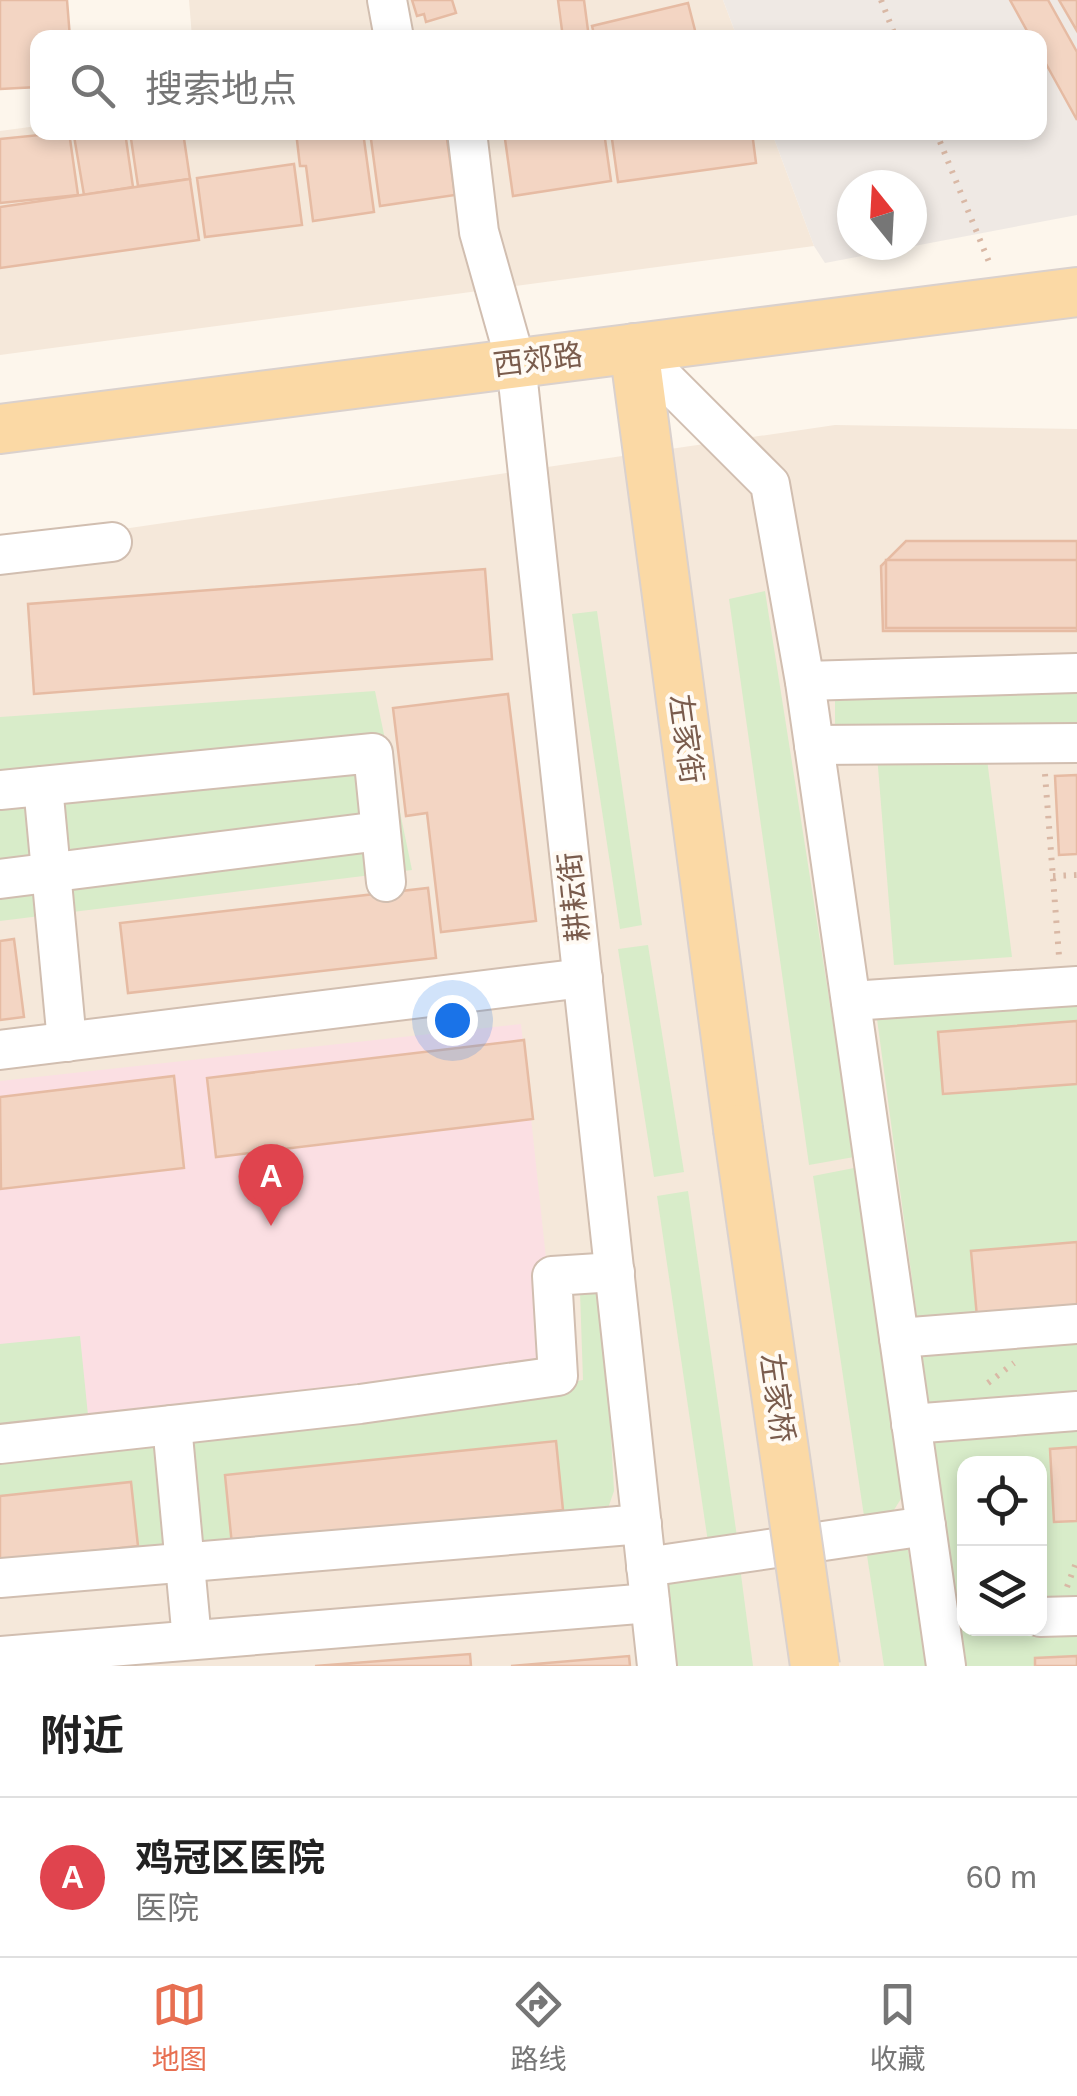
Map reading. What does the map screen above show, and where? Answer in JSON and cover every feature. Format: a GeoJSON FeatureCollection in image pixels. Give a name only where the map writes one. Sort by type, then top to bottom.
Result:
{"type":"FeatureCollection","features":[{"type":"Feature","properties":{"kind":"main road","name":"西郊路"},"geometry":{"type":"LineString","coordinates":[[0,429],[1077,292]]}},
{"type":"Feature","properties":{"kind":"main road","name":"左家街"},"geometry":{"type":"LineString","coordinates":[[634,348],[738,1129]]}},
{"type":"Feature","properties":{"kind":"main road","name":"左家桥"},"geometry":{"type":"LineString","coordinates":[[738,1129],[814,1666]]}},
{"type":"Feature","properties":{"kind":"street"},"geometry":{"type":"LineString","coordinates":[[387,0],[393,30]]}},
{"type":"Feature","properties":{"kind":"street","name":"耕耘街"},"geometry":{"type":"LineString","coordinates":[[468,140],[479,232],[516,363],[657,1666]]}},
{"type":"Feature","properties":{"kind":"street"},"geometry":{"type":"LineString","coordinates":[[634,348],[770,484],[805,680],[926,1526],[952,1620],[946,1666]]}},
{"type":"Feature","properties":{"kind":"street"},"geometry":{"type":"LineString","coordinates":[[0,555],[112,542]]}},
{"type":"Feature","properties":{"kind":"street"},"geometry":{"type":"LineString","coordinates":[[805,680],[1077,673]]}},
{"type":"Feature","properties":{"kind":"street"},"geometry":{"type":"LineString","coordinates":[[814,745],[1060,743]]}},
{"type":"Feature","properties":{"kind":"street"},"geometry":{"type":"LineString","coordinates":[[0,790],[373,753],[386,882]]}},
{"type":"Feature","properties":{"kind":"street"},"geometry":{"type":"LineString","coordinates":[[43,786],[67,1042]]}},
{"type":"Feature","properties":{"kind":"street"},"geometry":{"type":"LineString","coordinates":[[0,880],[380,830]]}},
{"type":"Feature","properties":{"kind":"street"},"geometry":{"type":"LineString","coordinates":[[0,1050],[583,978]]}},
{"type":"Feature","properties":{"kind":"street"},"geometry":{"type":"LineString","coordinates":[[851,1001],[1069,986]]}},
{"type":"Feature","properties":{"kind":"street"},"geometry":{"type":"LineString","coordinates":[[0,1444],[360,1404],[558,1376],[552,1276],[614,1272]]}},
{"type":"Feature","properties":{"kind":"street"},"geometry":{"type":"LineString","coordinates":[[899,1338],[1077,1324]]}},
{"type":"Feature","properties":{"kind":"street"},"geometry":{"type":"LineString","coordinates":[[911,1424],[1077,1411]]}},
{"type":"Feature","properties":{"kind":"street"},"geometry":{"type":"LineString","coordinates":[[172,1424],[192,1640]]}},
{"type":"Feature","properties":{"kind":"street"},"geometry":{"type":"LineString","coordinates":[[0,1578],[642,1524]]}},
{"type":"Feature","properties":{"kind":"street"},"geometry":{"type":"LineString","coordinates":[[0,1656],[192,1640],[279,1650],[648,1585],[926,1526]]}},
{"type":"Feature","properties":{"kind":"street"},"geometry":{"type":"LineString","coordinates":[[1047,1617],[1077,1616]]}},
{"type":"Feature","properties":{"kind":"path"},"geometry":{"type":"LineString","coordinates":[[881,0],[893,30]]}},
{"type":"Feature","properties":{"kind":"path"},"geometry":{"type":"LineString","coordinates":[[939,140],[1005,300]]}},
{"type":"Feature","properties":{"kind":"path"},"geometry":{"type":"LineString","coordinates":[[1060,743],[1053,876],[1069,986]]}},
{"type":"Feature","properties":{"kind":"path"},"geometry":{"type":"LineString","coordinates":[[1053,876],[1077,875]]}},
{"type":"Feature","properties":{"kind":"path"},"geometry":{"type":"LineString","coordinates":[[961,1420],[988,1383],[1026,1354]]}},
{"type":"Feature","properties":{"kind":"shaded area"},"geometry":{"type":"Polygon","coordinates":[[[189,0],[723,0],[734,30],[191,30],[189,0]]]}},
{"type":"Feature","properties":{"kind":"shaded area"},"geometry":{"type":"Polygon","coordinates":[[[723,0],[1077,0],[1077,215],[927,244],[927,170],[837,170],[837,260],[841,260],[825,263],[814,246],[775,140],[1047,140],[1047,30],[734,30],[723,0]]]}},
{"type":"Feature","properties":{"kind":"shaded area"},"geometry":{"type":"Polygon","coordinates":[[[30,127],[30,140],[775,140],[814,246],[0,355],[0,131],[30,127]]]}},
{"type":"Feature","properties":{"kind":"shaded area"},"geometry":{"type":"Polygon","coordinates":[[[835,425],[1077,429],[1077,1666],[0,1666],[0,547],[835,425]]]}},
{"type":"Feature","properties":{"kind":"shaded area"},"geometry":{"type":"Polygon","coordinates":[[[521,1024],[558,1371],[0,1432],[0,1081],[521,1024]]]}},
{"type":"Feature","properties":{"kind":"green space"},"geometry":{"type":"Polygon","coordinates":[[[765,591],[854,1157],[809,1165],[729,599],[765,591]]]}},
{"type":"Feature","properties":{"kind":"green space"},"geometry":{"type":"Polygon","coordinates":[[[597,611],[642,925],[620,929],[572,614],[597,611]]]}},
{"type":"Feature","properties":{"kind":"green space"},"geometry":{"type":"Polygon","coordinates":[[[1077,688],[1077,725],[835,727],[835,692],[1077,688]]]}},
{"type":"Feature","properties":{"kind":"green space"},"geometry":{"type":"Polygon","coordinates":[[[375,691],[412,870],[0,921],[0,717],[375,691]]]}},
{"type":"Feature","properties":{"kind":"green space"},"geometry":{"type":"Polygon","coordinates":[[[986,751],[1012,957],[894,965],[877,755],[986,751]]]}},
{"type":"Feature","properties":{"kind":"green space"},"geometry":{"type":"Polygon","coordinates":[[[648,945],[684,1172],[654,1177],[618,949],[648,945]]]}},
{"type":"Feature","properties":{"kind":"green space"},"geometry":{"type":"Polygon","coordinates":[[[1077,1004],[1077,1021],[938,1033],[1077,1084],[1077,1242],[971,1251],[1077,1308],[1077,1447],[1050,1449],[1054,1521],[1077,1521],[1077,1656],[1035,1658],[1035,1666],[964,1666],[960,1636],[1047,1636],[1047,1456],[957,1456],[957,1614],[877,1019],[1077,1004]]]}},
{"type":"Feature","properties":{"kind":"green space"},"geometry":{"type":"Polygon","coordinates":[[[854,1168],[904,1494],[892,1513],[864,1516],[813,1176],[854,1168]]]}},
{"type":"Feature","properties":{"kind":"green space"},"geometry":{"type":"Polygon","coordinates":[[[688,1191],[738,1544],[709,1549],[657,1196],[688,1191]]]}},
{"type":"Feature","properties":{"kind":"green space"},"geometry":{"type":"Polygon","coordinates":[[[603,1290],[614,1491],[606,1514],[0,1567],[0,1561],[138,1545],[131,1482],[0,1496],[0,1455],[438,1406],[583,1380],[580,1292],[603,1290]],[[555,1441],[225,1475],[232,1544],[563,1510],[555,1441]]]}},
{"type":"Feature","properties":{"kind":"green space"},"geometry":{"type":"Polygon","coordinates":[[[80,1336],[89,1425],[0,1434],[0,1344],[80,1336]]]}},
{"type":"Feature","properties":{"kind":"green space"},"geometry":{"type":"Polygon","coordinates":[[[907,1544],[927,1666],[884,1666],[866,1549],[907,1544]]]}},
{"type":"Feature","properties":{"kind":"green space"},"geometry":{"type":"Polygon","coordinates":[[[740,1567],[753,1666],[673,1666],[660,1580],[740,1567]]]}},
{"type":"Feature","properties":{"kind":"building"},"geometry":{"type":"Polygon","coordinates":[[[0,0],[67,0],[69,30],[30,30],[30,87],[0,89],[0,0]]]}},
{"type":"Feature","properties":{"kind":"building"},"geometry":{"type":"Polygon","coordinates":[[[412,0],[452,0],[456,13],[426,22],[424,14],[417,16],[412,0]]]}},
{"type":"Feature","properties":{"kind":"building"},"geometry":{"type":"Polygon","coordinates":[[[558,0],[584,0],[588,30],[562,30],[558,0]]]}},
{"type":"Feature","properties":{"kind":"building"},"geometry":{"type":"Polygon","coordinates":[[[1010,0],[1048,0],[1077,52],[1077,120],[1047,66],[1047,30],[1027,30],[1010,0]]]}},
{"type":"Feature","properties":{"kind":"building"},"geometry":{"type":"Polygon","coordinates":[[[1059,0],[1077,0],[1077,31],[1059,0]]]}},
{"type":"Feature","properties":{"kind":"building"},"geometry":{"type":"Polygon","coordinates":[[[688,3],[695,30],[593,30],[592,26],[688,3]]]}},
{"type":"Feature","properties":{"kind":"building"},"geometry":{"type":"Polygon","coordinates":[[[30,136],[30,140],[70,140],[78,195],[0,203],[0,139],[30,136]]]}},
{"type":"Feature","properties":{"kind":"building"},"geometry":{"type":"Polygon","coordinates":[[[75,140],[126,140],[133,187],[84,195],[75,140]]]}},
{"type":"Feature","properties":{"kind":"building"},"geometry":{"type":"Polygon","coordinates":[[[131,140],[184,140],[190,179],[138,186],[131,140]]]}},
{"type":"Feature","properties":{"kind":"building"},"geometry":{"type":"Polygon","coordinates":[[[297,140],[364,140],[374,212],[313,221],[306,166],[300,166],[297,140]]]}},
{"type":"Feature","properties":{"kind":"building"},"geometry":{"type":"Polygon","coordinates":[[[371,140],[447,140],[455,195],[380,206],[371,140]]]}},
{"type":"Feature","properties":{"kind":"building"},"geometry":{"type":"Polygon","coordinates":[[[505,140],[605,140],[611,181],[513,196],[505,140]]]}},
{"type":"Feature","properties":{"kind":"building"},"geometry":{"type":"Polygon","coordinates":[[[612,140],[753,140],[756,163],[618,182],[612,140]]]}},
{"type":"Feature","properties":{"kind":"building"},"geometry":{"type":"Polygon","coordinates":[[[294,164],[302,225],[205,237],[197,178],[294,164]]]}},
{"type":"Feature","properties":{"kind":"building"},"geometry":{"type":"Polygon","coordinates":[[[190,179],[199,240],[0,268],[0,207],[190,179]]]}},
{"type":"Feature","properties":{"kind":"building"},"geometry":{"type":"Polygon","coordinates":[[[906,541],[1077,541],[1077,631],[883,631],[881,566],[906,541]]]}},
{"type":"Feature","properties":{"kind":"building"},"geometry":{"type":"Polygon","coordinates":[[[886,560],[1077,560],[1077,628],[886,628],[886,560]]]}},
{"type":"Feature","properties":{"kind":"building"},"geometry":{"type":"Polygon","coordinates":[[[485,569],[492,659],[34,694],[28,604],[485,569]]]}},
{"type":"Feature","properties":{"kind":"building"},"geometry":{"type":"Polygon","coordinates":[[[508,694],[536,921],[441,932],[427,813],[406,816],[393,708],[508,694]]]}},
{"type":"Feature","properties":{"kind":"building"},"geometry":{"type":"Polygon","coordinates":[[[1077,775],[1077,854],[1059,855],[1055,776],[1077,775]]]}},
{"type":"Feature","properties":{"kind":"building"},"geometry":{"type":"Polygon","coordinates":[[[428,888],[436,958],[128,993],[120,923],[428,888]]]}},
{"type":"Feature","properties":{"kind":"building"},"geometry":{"type":"Polygon","coordinates":[[[14,939],[24,1017],[0,1020],[0,941],[14,939]]]}},
{"type":"Feature","properties":{"kind":"building"},"geometry":{"type":"Polygon","coordinates":[[[1077,1021],[1077,1084],[943,1094],[938,1032],[1077,1021]]]}},
{"type":"Feature","properties":{"kind":"building"},"geometry":{"type":"Polygon","coordinates":[[[524,1040],[533,1119],[216,1157],[207,1078],[524,1040]]]}},
{"type":"Feature","properties":{"kind":"building"},"geometry":{"type":"Polygon","coordinates":[[[174,1076],[184,1168],[1,1189],[0,1097],[174,1076]]]}},
{"type":"Feature","properties":{"kind":"building"},"geometry":{"type":"Polygon","coordinates":[[[1077,1242],[1077,1308],[977,1317],[971,1251],[1077,1242]]]}},
{"type":"Feature","properties":{"kind":"building"},"geometry":{"type":"Polygon","coordinates":[[[556,1441],[563,1510],[232,1545],[225,1475],[556,1441]]]}},
{"type":"Feature","properties":{"kind":"building"},"geometry":{"type":"Polygon","coordinates":[[[1077,1447],[1077,1521],[1054,1522],[1050,1449],[1077,1447]]]}},
{"type":"Feature","properties":{"kind":"building"},"geometry":{"type":"Polygon","coordinates":[[[131,1482],[138,1546],[0,1561],[0,1496],[131,1482]]]}},
{"type":"Feature","properties":{"kind":"building"},"geometry":{"type":"Polygon","coordinates":[[[470,1654],[471,1666],[315,1666],[470,1654]]]}},
{"type":"Feature","properties":{"kind":"building"},"geometry":{"type":"Polygon","coordinates":[[[629,1656],[630,1666],[511,1666],[629,1656]]]}},
{"type":"Feature","properties":{"kind":"building"},"geometry":{"type":"Polygon","coordinates":[[[1077,1656],[1077,1666],[1035,1666],[1035,1658],[1077,1656]]]}},
{"type":"Feature","properties":{"kind":"place","name":"鸡冠区医院"},"geometry":{"type":"Point","coordinates":[271,1226]}}]}
